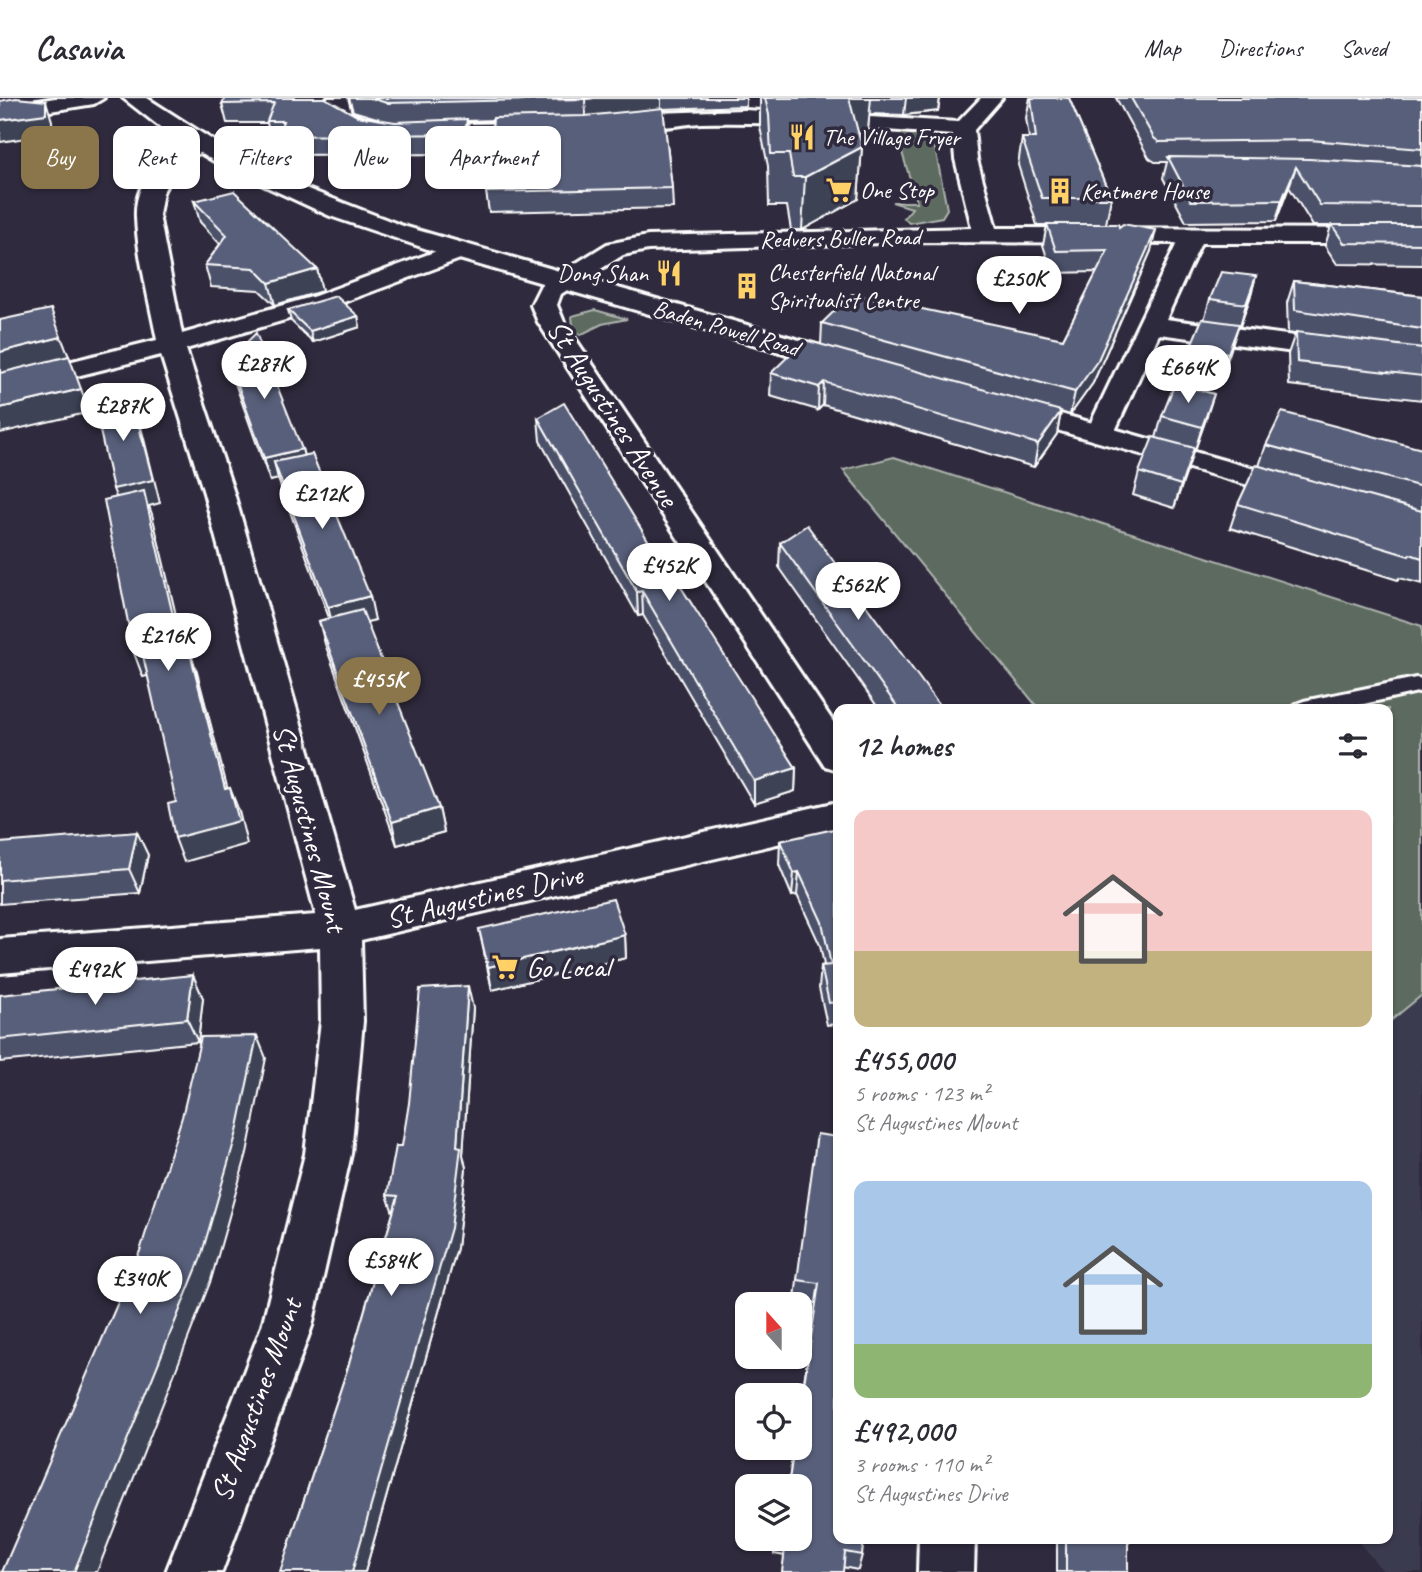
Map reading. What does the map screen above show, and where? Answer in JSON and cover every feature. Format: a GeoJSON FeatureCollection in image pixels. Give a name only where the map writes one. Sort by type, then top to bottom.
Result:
{"type":"FeatureCollection","features":[{"type":"Feature","properties":{"kind":"street"},"geometry":{"type":"LineString","coordinates":[[0,113],[94,98]]}},
{"type":"Feature","properties":{"kind":"street","name":"Baden Powell Road"},"geometry":{"type":"LineString","coordinates":[[133,98],[201,145],[364,221],[454,253],[877,371]]}},
{"type":"Feature","properties":{"kind":"street"},"geometry":{"type":"LineString","coordinates":[[337,98],[337,112],[347,121],[365,128],[425,129]]}},
{"type":"Feature","properties":{"kind":"street"},"geometry":{"type":"LineString","coordinates":[[986,236],[966,159],[963,129],[992,98]]}},
{"type":"Feature","properties":{"kind":"street"},"geometry":{"type":"LineString","coordinates":[[586,127],[659,119],[717,128],[771,108],[861,121],[963,129]]}},
{"type":"Feature","properties":{"kind":"street","name":"St Augustines Mount"},"geometry":{"type":"LineString","coordinates":[[194,1572],[287,1326],[328,1154],[342,1021],[340,929],[219,494],[171,345],[147,215],[152,192],[166,166],[188,149],[201,145]]}},
{"type":"Feature","properties":{"kind":"street","name":"Redvers Buller Road"},"geometry":{"type":"LineString","coordinates":[[562,281],[615,249],[648,243],[986,236],[1422,236]]}},
{"type":"Feature","properties":{"kind":"street"},"geometry":{"type":"LineString","coordinates":[[1100,433],[1192,236]]}},
{"type":"Feature","properties":{"kind":"street"},"geometry":{"type":"LineString","coordinates":[[0,387],[171,345],[324,301],[454,253]]}},
{"type":"Feature","properties":{"kind":"street","name":"St Augustines Avenue"},"geometry":{"type":"LineString","coordinates":[[562,281],[550,290],[544,305],[551,322],[833,750]]}},
{"type":"Feature","properties":{"kind":"street"},"geometry":{"type":"LineString","coordinates":[[1152,325],[1422,360]]}},
{"type":"Feature","properties":{"kind":"street"},"geometry":{"type":"LineString","coordinates":[[982,400],[1328,499]]}},
{"type":"Feature","properties":{"kind":"street","name":"St Augustines Drive"},"geometry":{"type":"LineString","coordinates":[[0,956],[340,929],[833,817]]}},
{"type":"Feature","properties":{"kind":"street"},"geometry":{"type":"LineString","coordinates":[[946,1572],[947,1544]]}},
{"type":"Feature","properties":{"kind":"lane"},"geometry":{"type":"LineString","coordinates":[[1327,704],[1416,685]]}},
{"type":"Feature","properties":{"kind":"shaded area"},"geometry":{"type":"Polygon","coordinates":[[[1422,995],[1422,1572],[1384,1572],[1360,1544],[1393,1544],[1393,1019],[1422,995]]]}},
{"type":"Feature","properties":{"kind":"green space"},"geometry":{"type":"Polygon","coordinates":[[[900,131],[933,137],[947,209],[942,217],[909,223],[904,218],[912,208],[892,202],[917,202],[901,149],[900,131]]]}},
{"type":"Feature","properties":{"kind":"green space"},"geometry":{"type":"Polygon","coordinates":[[[595,310],[627,319],[602,324],[580,335],[573,326],[572,316],[595,310]]]}},
{"type":"Feature","properties":{"kind":"green space"},"geometry":{"type":"Polygon","coordinates":[[[894,457],[1422,626],[1422,995],[1393,1019],[1393,704],[1035,704],[843,470],[894,457]]]}},
{"type":"Feature","properties":{"kind":"building"},"geometry":{"type":"Polygon","coordinates":[[[16,98],[46,101],[46,114],[0,120],[0,101],[16,98]]]}},
{"type":"Feature","properties":{"kind":"building"},"geometry":{"type":"Polygon","coordinates":[[[225,98],[325,98],[357,116],[395,122],[467,119],[466,126],[425,126],[425,134],[411,135],[411,126],[328,126],[328,135],[314,136],[314,126],[281,126],[283,121],[267,121],[274,103],[222,104],[225,98]]]}},
{"type":"Feature","properties":{"kind":"building"},"geometry":{"type":"Polygon","coordinates":[[[370,98],[594,98],[387,103],[370,98]]]}},
{"type":"Feature","properties":{"kind":"building"},"geometry":{"type":"Polygon","coordinates":[[[765,98],[849,98],[862,147],[805,177],[793,177],[789,154],[771,154],[769,115],[765,98]]]}},
{"type":"Feature","properties":{"kind":"building"},"geometry":{"type":"Polygon","coordinates":[[[1031,98],[1069,98],[1111,198],[1042,198],[1022,138],[1036,138],[1031,98]]]}},
{"type":"Feature","properties":{"kind":"building"},"geometry":{"type":"Polygon","coordinates":[[[1131,98],[1422,98],[1422,149],[1309,140],[1159,142],[1131,98]]]}},
{"type":"Feature","properties":{"kind":"building"},"geometry":{"type":"Polygon","coordinates":[[[663,108],[672,188],[486,192],[486,189],[561,189],[561,126],[492,126],[493,118],[585,116],[663,108]]]}},
{"type":"Feature","properties":{"kind":"building"},"geometry":{"type":"Polygon","coordinates":[[[1168,157],[1309,159],[1422,166],[1422,206],[1320,205],[1296,167],[1282,200],[1191,201],[1168,157]]]}},
{"type":"Feature","properties":{"kind":"building"},"geometry":{"type":"Polygon","coordinates":[[[234,191],[317,269],[269,283],[254,268],[205,265],[227,235],[194,201],[234,191]]]}},
{"type":"Feature","properties":{"kind":"building"},"geometry":{"type":"Polygon","coordinates":[[[1047,224],[1118,224],[1119,227],[1123,224],[1156,230],[1098,360],[1075,392],[822,323],[852,294],[1063,339],[1108,250],[1056,251],[1047,224]]]}},
{"type":"Feature","properties":{"kind":"building"},"geometry":{"type":"Polygon","coordinates":[[[1332,225],[1422,225],[1422,244],[1344,243],[1332,225]]]}},
{"type":"Feature","properties":{"kind":"building"},"geometry":{"type":"Polygon","coordinates":[[[1221,272],[1256,276],[1246,304],[1210,299],[1221,272]]]}},
{"type":"Feature","properties":{"kind":"building"},"geometry":{"type":"Polygon","coordinates":[[[1294,281],[1422,296],[1422,329],[1295,310],[1294,281]]]}},
{"type":"Feature","properties":{"kind":"building"},"geometry":{"type":"Polygon","coordinates":[[[336,296],[358,316],[310,331],[288,310],[336,296]]]}},
{"type":"Feature","properties":{"kind":"building"},"geometry":{"type":"Polygon","coordinates":[[[51,309],[61,337],[0,352],[0,320],[51,309]]]}},
{"type":"Feature","properties":{"kind":"building"},"geometry":{"type":"Polygon","coordinates":[[[1202,319],[1239,324],[1228,353],[1190,348],[1202,319]]]}},
{"type":"Feature","properties":{"kind":"building"},"geometry":{"type":"Polygon","coordinates":[[[1296,332],[1422,348],[1422,376],[1297,362],[1296,332]]]}},
{"type":"Feature","properties":{"kind":"building"},"geometry":{"type":"Polygon","coordinates":[[[256,333],[302,449],[264,458],[229,360],[256,333]]]}},
{"type":"Feature","properties":{"kind":"building"},"geometry":{"type":"Polygon","coordinates":[[[805,340],[1061,411],[1038,444],[824,382],[819,387],[771,373],[805,340]]]}},
{"type":"Feature","properties":{"kind":"building"},"geometry":{"type":"Polygon","coordinates":[[[69,356],[81,389],[0,408],[0,373],[69,356]]]}},
{"type":"Feature","properties":{"kind":"building"},"geometry":{"type":"Polygon","coordinates":[[[1175,383],[1214,394],[1202,427],[1162,416],[1175,383]]]}},
{"type":"Feature","properties":{"kind":"building"},"geometry":{"type":"Polygon","coordinates":[[[131,396],[153,480],[113,489],[94,404],[131,396]]]}},
{"type":"Feature","properties":{"kind":"building"},"geometry":{"type":"Polygon","coordinates":[[[564,403],[662,563],[665,562],[796,768],[754,781],[642,591],[637,592],[538,418],[564,403]]]}},
{"type":"Feature","properties":{"kind":"building"},"geometry":{"type":"Polygon","coordinates":[[[1282,412],[1422,449],[1422,487],[1266,445],[1282,412]]]}},
{"type":"Feature","properties":{"kind":"building"},"geometry":{"type":"Polygon","coordinates":[[[1153,437],[1194,448],[1181,485],[1139,472],[1153,437]]]}},
{"type":"Feature","properties":{"kind":"building"},"geometry":{"type":"Polygon","coordinates":[[[312,454],[370,596],[328,607],[274,462],[312,454]]]}},
{"type":"Feature","properties":{"kind":"building"},"geometry":{"type":"Polygon","coordinates":[[[1256,465],[1422,511],[1422,558],[1238,504],[1256,465]]]}},
{"type":"Feature","properties":{"kind":"building"},"geometry":{"type":"Polygon","coordinates":[[[144,491],[181,650],[189,649],[225,789],[230,788],[239,821],[175,838],[168,804],[176,802],[142,651],[134,653],[104,500],[144,491]]]}},
{"type":"Feature","properties":{"kind":"building"},"geometry":{"type":"Polygon","coordinates":[[[807,525],[938,704],[895,704],[780,543],[807,525]]]}},
{"type":"Feature","properties":{"kind":"building"},"geometry":{"type":"Polygon","coordinates":[[[362,610],[439,808],[392,822],[319,621],[362,610]]]}},
{"type":"Feature","properties":{"kind":"building"},"geometry":{"type":"Polygon","coordinates":[[[833,829],[833,1003],[829,1003],[821,966],[831,965],[822,922],[799,872],[794,873],[780,841],[833,829]]]}},
{"type":"Feature","properties":{"kind":"building"},"geometry":{"type":"Polygon","coordinates":[[[137,832],[129,869],[0,880],[0,843],[137,832]]]}},
{"type":"Feature","properties":{"kind":"building"},"geometry":{"type":"Polygon","coordinates":[[[613,899],[625,935],[488,967],[479,929],[613,899]]]}},
{"type":"Feature","properties":{"kind":"building"},"geometry":{"type":"Polygon","coordinates":[[[193,975],[187,1019],[0,1039],[0,995],[193,975]]]}},
{"type":"Feature","properties":{"kind":"building"},"geometry":{"type":"Polygon","coordinates":[[[468,986],[457,1146],[461,1147],[451,1228],[352,1572],[280,1572],[349,1364],[398,1196],[387,1195],[396,1146],[402,1146],[409,1103],[420,989],[468,986]]]}},
{"type":"Feature","properties":{"kind":"building"},"geometry":{"type":"Polygon","coordinates":[[[257,1036],[237,1132],[200,1260],[74,1572],[2,1572],[140,1251],[182,1117],[201,1037],[257,1036]]]}},
{"type":"Feature","properties":{"kind":"building"},"geometry":{"type":"Polygon","coordinates":[[[817,1134],[833,1136],[833,1544],[863,1544],[862,1555],[845,1552],[843,1572],[782,1572],[785,1551],[812,1551],[812,1474],[790,1474],[792,1460],[812,1460],[812,1383],[804,1383],[806,1369],[812,1369],[812,1330],[819,1283],[797,1280],[817,1134]]]}},
{"type":"Feature","properties":{"kind":"building"},"geometry":{"type":"Polygon","coordinates":[[[1066,1544],[1128,1544],[1128,1572],[1066,1572],[1066,1544]]]}},
{"type":"Feature","properties":{"kind":"place","name":"The Village Fryer"},"geometry":{"type":"Point","coordinates":[802,137]}},
{"type":"Feature","properties":{"kind":"place","name":"One Stop"},"geometry":{"type":"Point","coordinates":[839,190]}},
{"type":"Feature","properties":{"kind":"place","name":"Kentmere House"},"geometry":{"type":"Point","coordinates":[1060,191]}},
{"type":"Feature","properties":{"kind":"place","name":"Dong Shan"},"geometry":{"type":"Point","coordinates":[669,273]}},
{"type":"Feature","properties":{"kind":"place","name":"Chesterfield Natonal Spiritualist Centre"},"geometry":{"type":"Point","coordinates":[747,286]}},
{"type":"Feature","properties":{"kind":"place","name":"Go Local"},"geometry":{"type":"Point","coordinates":[505,967]}}]}
